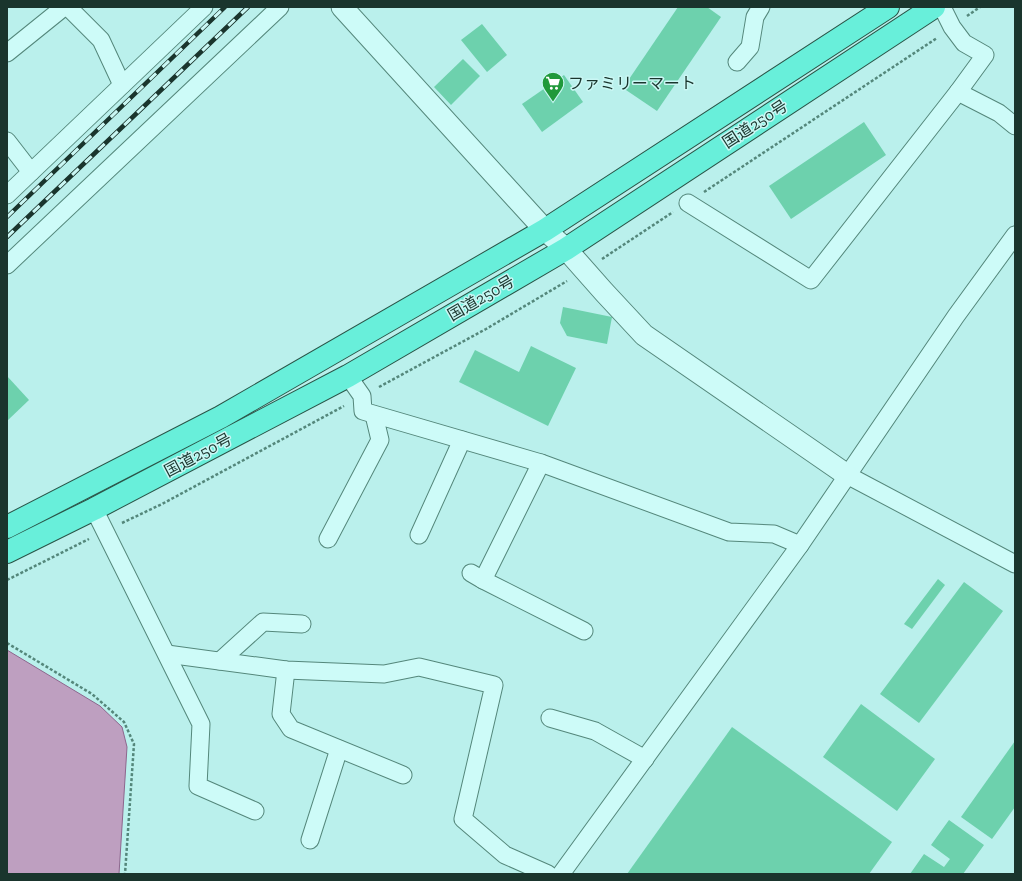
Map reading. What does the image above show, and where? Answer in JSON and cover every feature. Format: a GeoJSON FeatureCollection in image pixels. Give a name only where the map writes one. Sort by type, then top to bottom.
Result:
{"type":"FeatureCollection","features":[{"type":"Feature","properties":{"kind":"highway","name":"国道250号"},"geometry":{"type":"LineString","coordinates":[[7,552],[94,509],[348,376],[566,248],[934,7]]}},
{"type":"Feature","properties":{"kind":"highway","name":"国道250号"},"geometry":{"type":"LineString","coordinates":[[7,527],[221,417],[545,230],[886,8]]}},
{"type":"Feature","properties":{"kind":"street"},"geometry":{"type":"LineString","coordinates":[[7,53],[64,7]]}},
{"type":"Feature","properties":{"kind":"street"},"geometry":{"type":"LineString","coordinates":[[68,7],[101,40],[122,85]]}},
{"type":"Feature","properties":{"kind":"street"},"geometry":{"type":"LineString","coordinates":[[7,195],[204,7]]}},
{"type":"Feature","properties":{"kind":"street"},"geometry":{"type":"LineString","coordinates":[[7,265],[280,7]]}},
{"type":"Feature","properties":{"kind":"street"},"geometry":{"type":"LineString","coordinates":[[342,7],[545,230],[566,248],[644,335],[847,475],[1015,564]]}},
{"type":"Feature","properties":{"kind":"street"},"geometry":{"type":"LineString","coordinates":[[737,62],[750,47],[754,17],[761,7]]}},
{"type":"Feature","properties":{"kind":"street"},"geometry":{"type":"LineString","coordinates":[[688,203],[811,280],[958,92],[985,55],[964,43],[952,27],[942,7]]}},
{"type":"Feature","properties":{"kind":"street"},"geometry":{"type":"LineString","coordinates":[[958,92],[999,113],[1015,126]]}},
{"type":"Feature","properties":{"kind":"street"},"geometry":{"type":"LineString","coordinates":[[7,141],[31,172]]}},
{"type":"Feature","properties":{"kind":"street"},"geometry":{"type":"LineString","coordinates":[[561,874],[800,544],[956,316],[1015,235]]}},
{"type":"Feature","properties":{"kind":"street"},"geometry":{"type":"LineString","coordinates":[[348,376],[362,396],[363,411],[541,463],[729,532],[774,534],[800,544]]}},
{"type":"Feature","properties":{"kind":"street"},"geometry":{"type":"LineString","coordinates":[[328,539],[380,440],[374,415]]}},
{"type":"Feature","properties":{"kind":"street"},"geometry":{"type":"LineString","coordinates":[[419,535],[462,440]]}},
{"type":"Feature","properties":{"kind":"street"},"geometry":{"type":"LineString","coordinates":[[541,463],[477,577],[584,631]]}},
{"type":"Feature","properties":{"kind":"street"},"geometry":{"type":"LineString","coordinates":[[94,509],[201,724],[198,786],[255,811]]}},
{"type":"Feature","properties":{"kind":"street"},"geometry":{"type":"LineString","coordinates":[[220,661],[263,622],[302,624]]}},
{"type":"Feature","properties":{"kind":"street"},"geometry":{"type":"LineString","coordinates":[[167,654],[286,670],[384,674],[419,667],[494,685],[463,819],[505,855],[548,874]]}},
{"type":"Feature","properties":{"kind":"street"},"geometry":{"type":"LineString","coordinates":[[286,670],[281,714],[291,729],[403,776]]}},
{"type":"Feature","properties":{"kind":"street"},"geometry":{"type":"LineString","coordinates":[[550,718],[595,731],[644,759]]}},
{"type":"Feature","properties":{"kind":"street"},"geometry":{"type":"LineString","coordinates":[[310,840],[339,749]]}},
{"type":"Feature","properties":{"kind":"path"},"geometry":{"type":"LineString","coordinates":[[7,643],[92,694],[124,722],[134,744],[125,874]]}},
{"type":"Feature","properties":{"kind":"shaded area"},"geometry":{"type":"Polygon","coordinates":[[[7,650],[100,706],[122,727],[127,747],[119,874],[7,874],[7,650]]]}},
{"type":"Feature","properties":{"kind":"building"},"geometry":{"type":"Polygon","coordinates":[[[678,7],[707,7],[721,17],[657,111],[623,88],[678,7]]]}},
{"type":"Feature","properties":{"kind":"building"},"geometry":{"type":"Polygon","coordinates":[[[482,24],[507,55],[487,72],[461,40],[482,24]]]}},
{"type":"Feature","properties":{"kind":"building"},"geometry":{"type":"Polygon","coordinates":[[[463,59],[480,76],[451,105],[434,87],[463,59]]]}},
{"type":"Feature","properties":{"kind":"building","name":"ファミリーマート"},"geometry":{"type":"Polygon","coordinates":[[[564,75],[583,102],[542,132],[522,104],[564,75]]]}},
{"type":"Feature","properties":{"kind":"building"},"geometry":{"type":"Polygon","coordinates":[[[864,122],[886,155],[791,219],[769,186],[864,122]]]}},
{"type":"Feature","properties":{"kind":"building"},"geometry":{"type":"Polygon","coordinates":[[[563,307],[612,317],[607,344],[567,336],[560,323],[563,307]]]}},
{"type":"Feature","properties":{"kind":"building"},"geometry":{"type":"Polygon","coordinates":[[[531,346],[576,368],[548,426],[459,382],[475,350],[519,372],[531,346]]]}},
{"type":"Feature","properties":{"kind":"building"},"geometry":{"type":"Polygon","coordinates":[[[7,376],[29,400],[7,421],[7,376]]]}},
{"type":"Feature","properties":{"kind":"building"},"geometry":{"type":"Polygon","coordinates":[[[938,579],[945,585],[912,629],[904,624],[938,579]]]}},
{"type":"Feature","properties":{"kind":"building"},"geometry":{"type":"Polygon","coordinates":[[[964,582],[1003,611],[919,723],[880,694],[964,582]]]}},
{"type":"Feature","properties":{"kind":"building"},"geometry":{"type":"Polygon","coordinates":[[[861,704],[935,759],[897,811],[823,757],[861,704]]]}},
{"type":"Feature","properties":{"kind":"building"},"geometry":{"type":"Polygon","coordinates":[[[732,727],[892,842],[869,874],[627,874],[732,727]]]}},
{"type":"Feature","properties":{"kind":"building"},"geometry":{"type":"Polygon","coordinates":[[[1015,741],[1015,807],[992,839],[961,817],[1015,741]]]}},
{"type":"Feature","properties":{"kind":"building"},"geometry":{"type":"Polygon","coordinates":[[[949,820],[984,845],[963,874],[910,874],[924,854],[944,867],[950,859],[931,845],[949,820]]]}},
{"type":"Feature","properties":{"kind":"railway"},"geometry":{"type":"LineString","coordinates":[[7,217],[225,7]]}},
{"type":"Feature","properties":{"kind":"railway"},"geometry":{"type":"LineString","coordinates":[[7,237],[248,7]]}},
{"type":"Feature","properties":{"kind":"place","name":"ファミリーマート"},"geometry":{"type":"Point","coordinates":[553,102]}}]}
